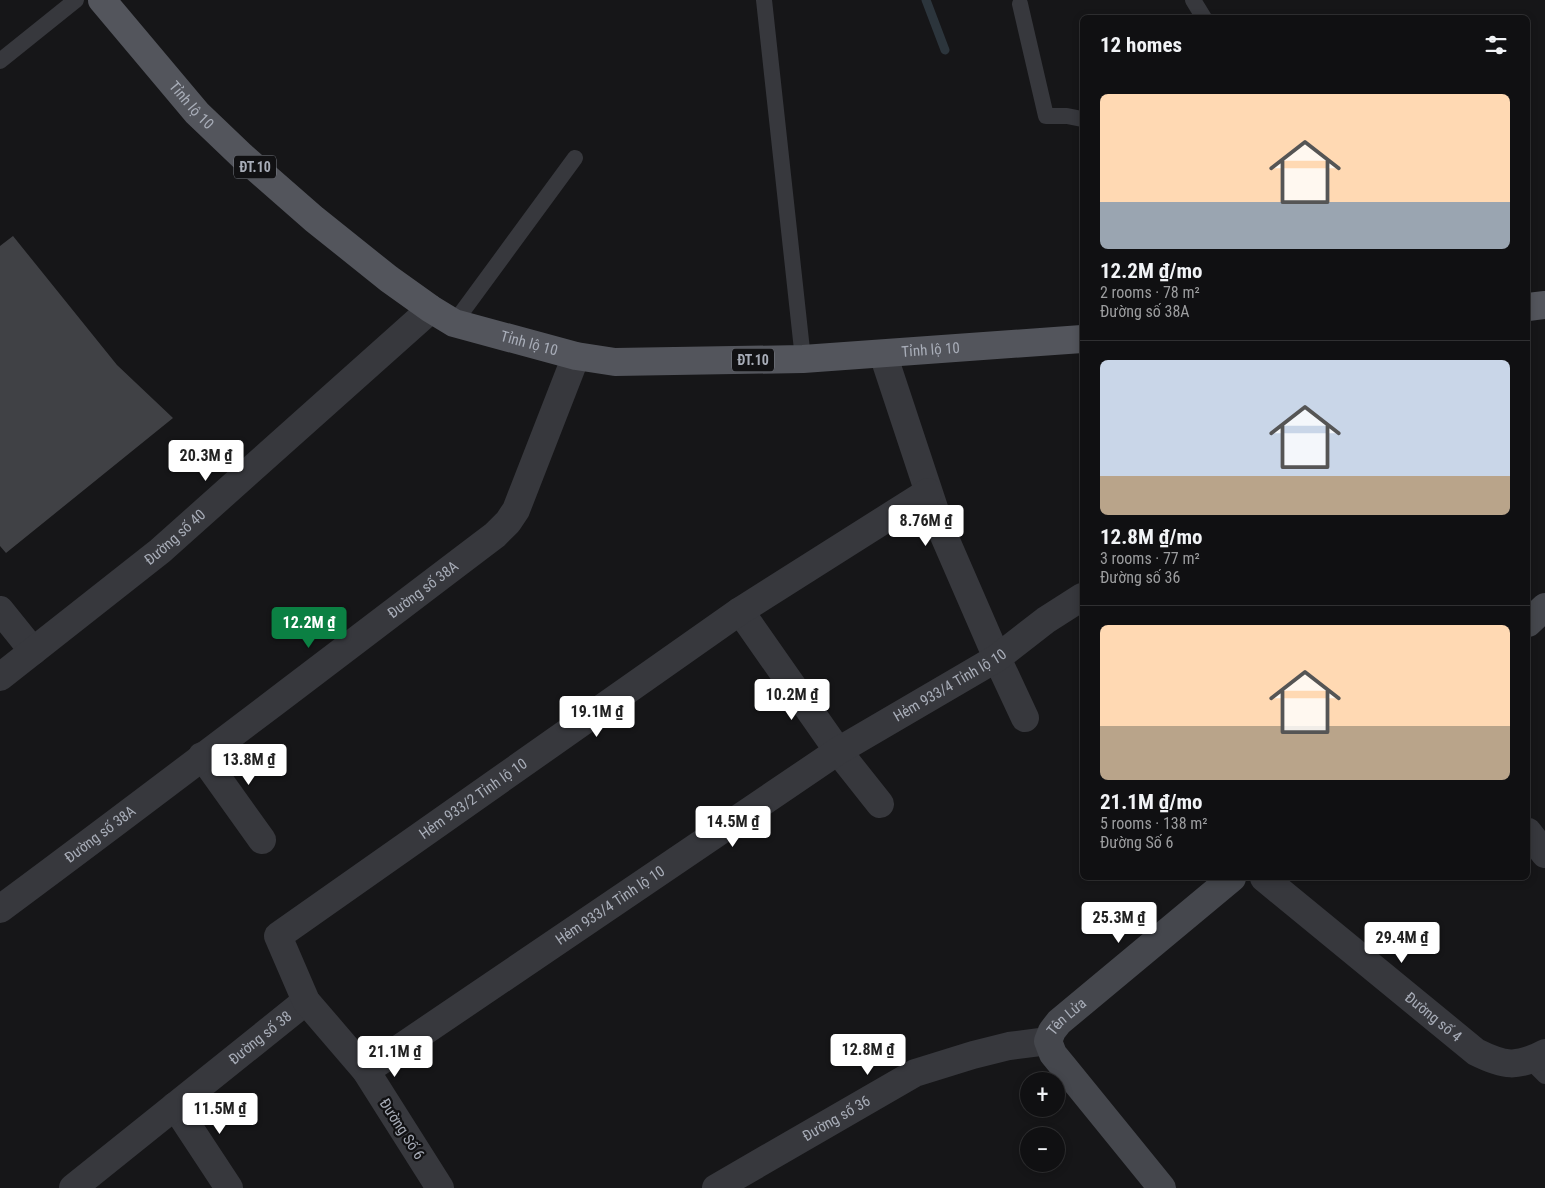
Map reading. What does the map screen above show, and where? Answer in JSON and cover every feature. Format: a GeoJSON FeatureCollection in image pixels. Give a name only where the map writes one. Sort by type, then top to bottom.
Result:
{"type":"FeatureCollection","features":[{"type":"Feature","properties":{"kind":"main road","name":"Tỉnh lộ 10"},"geometry":{"type":"LineString","coordinates":[[102,0],[197,114],[242,156],[367,261],[443,316],[576,356],[615,362],[803,359],[1080,339]]}},
{"type":"Feature","properties":{"kind":"main road"},"geometry":{"type":"LineString","coordinates":[[1530,307],[1545,305]]}},
{"type":"Feature","properties":{"kind":"street","name":"Đường số 40"},"geometry":{"type":"LineString","coordinates":[[0,677],[160,551],[443,316]]}},
{"type":"Feature","properties":{"kind":"street"},"geometry":{"type":"LineString","coordinates":[[882,354],[941,529],[1025,718]]}},
{"type":"Feature","properties":{"kind":"street","name":"Đường số 38A"},"geometry":{"type":"LineString","coordinates":[[0,909],[151,798],[202,756],[496,535],[516,510],[576,356]]}},
{"type":"Feature","properties":{"kind":"street","name":"Hẻm 933/2 Tỉnh lộ 10"},"geometry":{"type":"LineString","coordinates":[[306,1001],[278,936],[740,611],[928,492]]}},
{"type":"Feature","properties":{"kind":"street","name":"Hẻm 933/4 Tỉnh lộ 10"},"geometry":{"type":"LineString","coordinates":[[366,1071],[838,751],[997,658],[1046,620],[1080,598]]}},
{"type":"Feature","properties":{"kind":"street"},"geometry":{"type":"LineString","coordinates":[[1530,620],[1545,607]]}},
{"type":"Feature","properties":{"kind":"street"},"geometry":{"type":"LineString","coordinates":[[0,610],[33,651]]}},
{"type":"Feature","properties":{"kind":"street"},"geometry":{"type":"LineString","coordinates":[[740,611],[838,751],[880,804]]}},
{"type":"Feature","properties":{"kind":"street"},"geometry":{"type":"LineString","coordinates":[[202,756],[262,840]]}},
{"type":"Feature","properties":{"kind":"street"},"geometry":{"type":"LineString","coordinates":[[1530,835],[1545,854]]}},
{"type":"Feature","properties":{"kind":"street","name":"Tên Lửa"},"geometry":{"type":"LineString","coordinates":[[1162,1188],[1053,1054],[1048,1042],[1052,1031],[1060,1022],[1230,880]]}},
{"type":"Feature","properties":{"kind":"street","name":"Đường số 4"},"geometry":{"type":"LineString","coordinates":[[1266,880],[1476,1052],[1494,1061],[1513,1065],[1540,1063]]}},
{"type":"Feature","properties":{"kind":"street","name":"Đường Số 6"},"geometry":{"type":"LineString","coordinates":[[306,1001],[366,1071],[440,1188]]}},
{"type":"Feature","properties":{"kind":"street","name":"Đường số 38"},"geometry":{"type":"LineString","coordinates":[[73,1188],[306,1001]]}},
{"type":"Feature","properties":{"kind":"street","name":"Đường số 36"},"geometry":{"type":"LineString","coordinates":[[716,1188],[915,1073],[1009,1046],[1048,1042]]}},
{"type":"Feature","properties":{"kind":"street"},"geometry":{"type":"LineString","coordinates":[[176,1106],[229,1188]]}},
{"type":"Feature","properties":{"kind":"lane"},"geometry":{"type":"LineString","coordinates":[[0,61],[76,0]]}},
{"type":"Feature","properties":{"kind":"lane"},"geometry":{"type":"LineString","coordinates":[[764,0],[803,359]]}},
{"type":"Feature","properties":{"kind":"lane"},"geometry":{"type":"LineString","coordinates":[[1193,0],[1202,15]]}},
{"type":"Feature","properties":{"kind":"lane"},"geometry":{"type":"LineString","coordinates":[[1020,4],[1046,116],[1067,116],[1080,119]]}},
{"type":"Feature","properties":{"kind":"lane"},"geometry":{"type":"LineString","coordinates":[[443,316],[575,158]]}},
{"type":"Feature","properties":{"kind":"building"},"geometry":{"type":"Polygon","coordinates":[[[13,236],[117,365],[173,418],[6,553],[0,546],[0,246],[13,236]]]}},
{"type":"Feature","properties":{"kind":"waterway"},"geometry":{"type":"LineString","coordinates":[[926,0],[945,50]]}}]}
